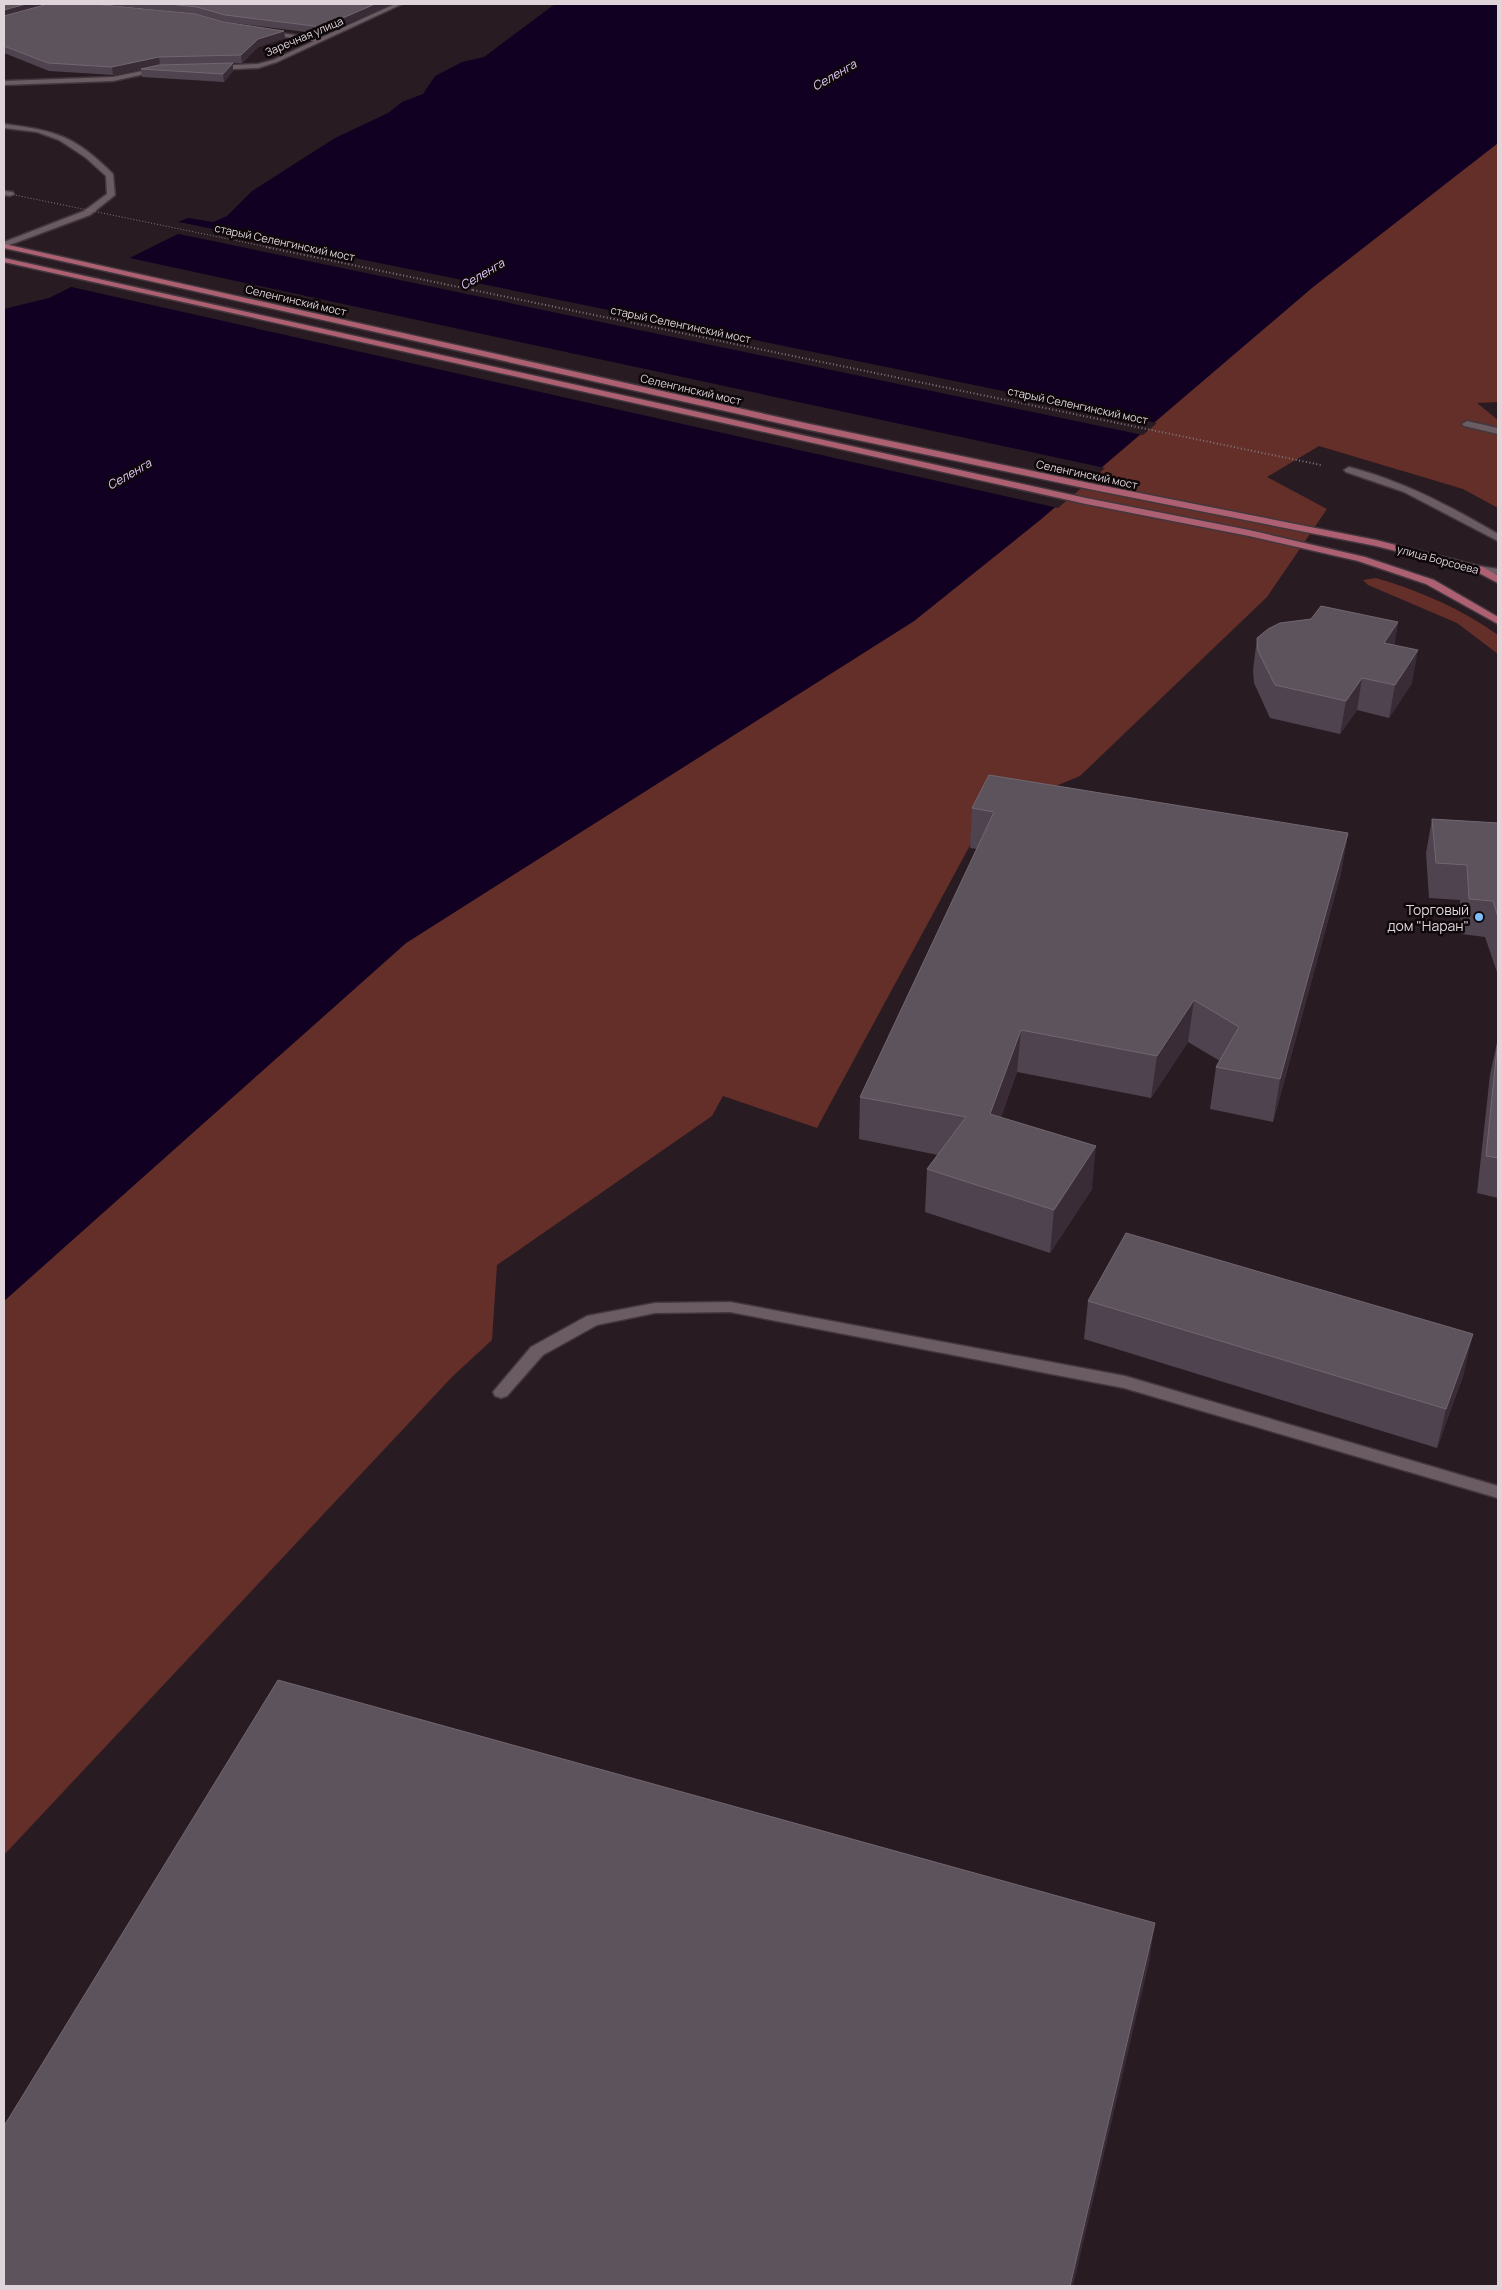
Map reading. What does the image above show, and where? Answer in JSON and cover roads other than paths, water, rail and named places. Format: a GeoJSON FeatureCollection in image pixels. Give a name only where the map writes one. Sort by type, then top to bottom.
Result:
{"type":"FeatureCollection","features":[{"type":"Feature","properties":{"kind":"main road","name":"Селенгинский мост"},"geometry":{"type":"LineString","coordinates":[[4,245],[805,426],[1089,486],[1376,543]]}},
{"type":"Feature","properties":{"kind":"main road","name":"Селенгинский мост"},"geometry":{"type":"LineString","coordinates":[[4,260],[1047,492],[1249,533],[1361,559]]}},
{"type":"Feature","properties":{"kind":"main road","name":"улица Борсоева"},"geometry":{"type":"LineString","coordinates":[[1376,543],[1479,570],[1498,580]]}},
{"type":"Feature","properties":{"kind":"main road","name":"улица Борсоева"},"geometry":{"type":"LineString","coordinates":[[1361,559],[1430,582],[1498,620]]}},
{"type":"Feature","properties":{"kind":"street","name":"Заречная улица"},"geometry":{"type":"LineString","coordinates":[[207,68],[258,66],[275,61],[399,4]]}},
{"type":"Feature","properties":{"kind":"street"},"geometry":{"type":"LineString","coordinates":[[253,30],[323,40]]}},
{"type":"Feature","properties":{"kind":"street"},"geometry":{"type":"LineString","coordinates":[[4,83],[112,79],[166,69]]}},
{"type":"Feature","properties":{"kind":"street"},"geometry":{"type":"LineString","coordinates":[[4,126],[44,132],[66,141],[96,161],[110,176],[111,195],[87,213],[4,245]]}},
{"type":"Feature","properties":{"kind":"street"},"geometry":{"type":"LineString","coordinates":[[1467,424],[1498,431]]}},
{"type":"Feature","properties":{"kind":"street"},"geometry":{"type":"LineString","coordinates":[[1349,470],[1375,476],[1407,488],[1498,538]]}},
{"type":"Feature","properties":{"kind":"street"},"geometry":{"type":"LineString","coordinates":[[1479,570],[1498,572]]}},
{"type":"Feature","properties":{"kind":"street"},"geometry":{"type":"LineString","coordinates":[[501,1392],[537,1351],[593,1320],[655,1308],[730,1307],[1125,1382],[1498,1492]]}},
{"type":"Feature","properties":{"kind":"water","name":"Селенга"},"geometry":{"type":"Polygon","coordinates":[[[555,4],[1498,4],[1498,143],[1313,287],[1040,520],[914,621],[406,943],[4,1301],[4,309],[49,298],[180,233],[166,227],[188,218],[213,222],[227,216],[252,191],[335,138],[388,113],[402,102],[423,94],[435,76],[462,62],[484,57],[555,4]]]}},
{"type":"Feature","properties":{"kind":"place","name":"Торговый дом \"Наран\""},"geometry":{"type":"Point","coordinates":[1479,917]}}]}
